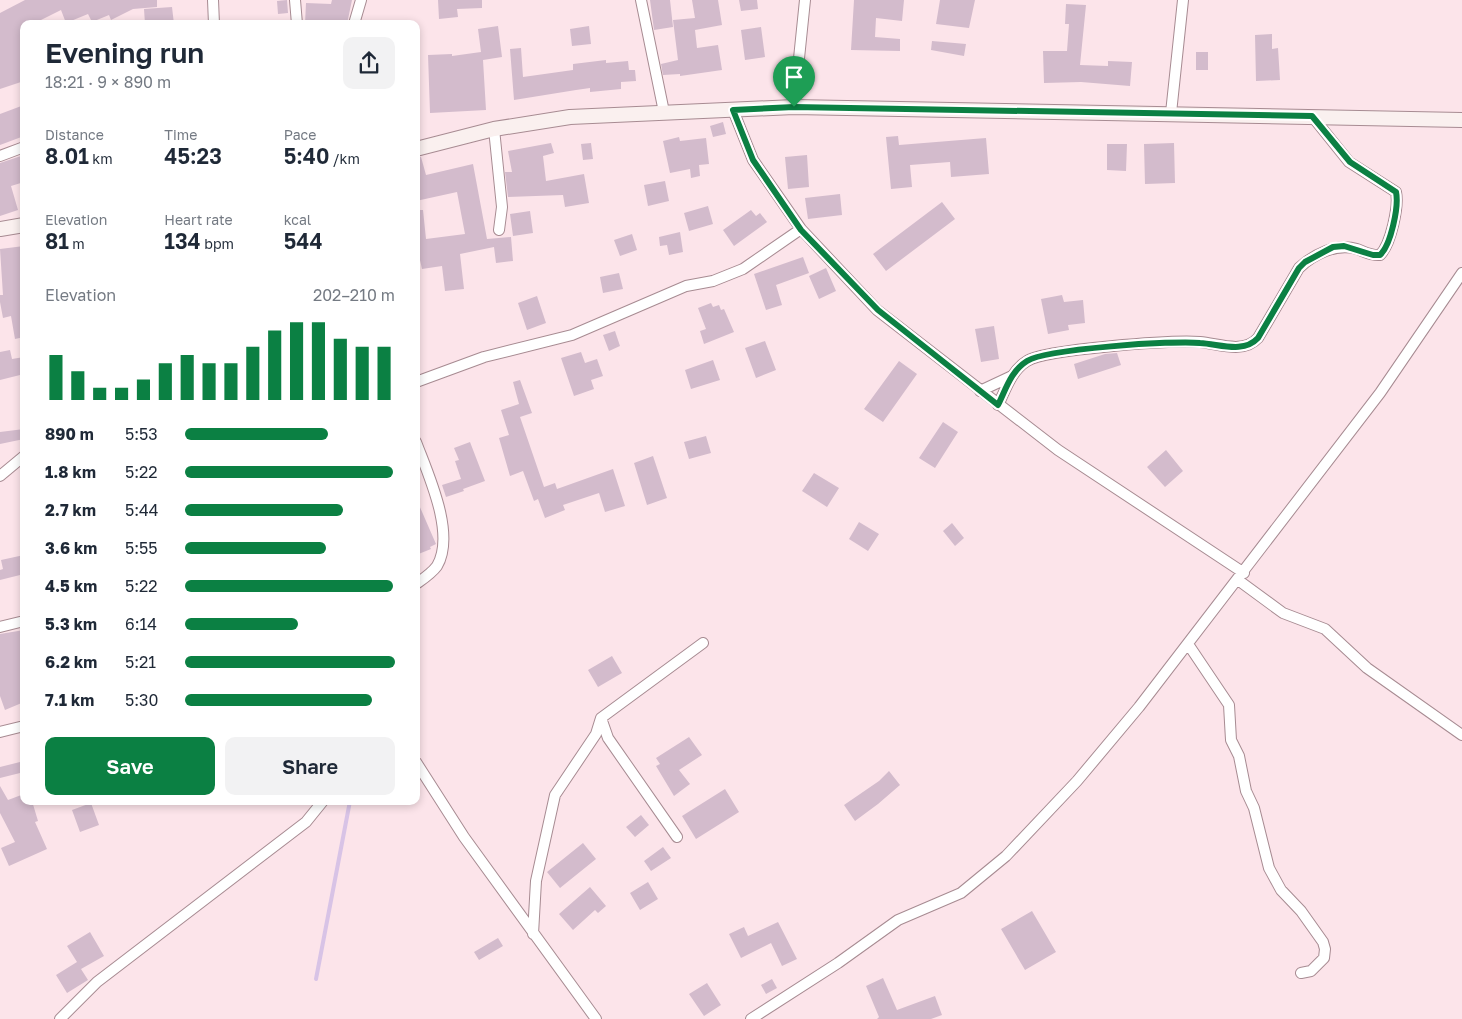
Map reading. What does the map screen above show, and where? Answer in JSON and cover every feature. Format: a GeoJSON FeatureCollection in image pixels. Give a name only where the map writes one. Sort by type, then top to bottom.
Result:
{"type":"FeatureCollection","features":[{"type":"Feature","properties":{"kind":"main road"},"geometry":{"type":"LineString","coordinates":[[420,148],[494,130],[570,117],[794,107],[1462,120]]}},
{"type":"Feature","properties":{"kind":"main road"},"geometry":{"type":"LineString","coordinates":[[0,229],[20,226]]}},
{"type":"Feature","properties":{"kind":"street"},"geometry":{"type":"LineString","coordinates":[[213,0],[214,20]]}},
{"type":"Feature","properties":{"kind":"street"},"geometry":{"type":"LineString","coordinates":[[295,0],[297,20]]}},
{"type":"Feature","properties":{"kind":"street"},"geometry":{"type":"LineString","coordinates":[[355,20],[361,0]]}},
{"type":"Feature","properties":{"kind":"street"},"geometry":{"type":"LineString","coordinates":[[640,0],[664,112]]}},
{"type":"Feature","properties":{"kind":"street"},"geometry":{"type":"LineString","coordinates":[[794,107],[805,0]]}},
{"type":"Feature","properties":{"kind":"street"},"geometry":{"type":"LineString","coordinates":[[1171,113],[1184,0]]}},
{"type":"Feature","properties":{"kind":"street"},"geometry":{"type":"LineString","coordinates":[[733,110],[753,160],[801,230],[878,310],[998,405],[1241,577],[1283,613],[1326,629],[1367,668],[1462,735]]}},
{"type":"Feature","properties":{"kind":"street"},"geometry":{"type":"LineString","coordinates":[[998,405],[1012,376],[1021,365],[1037,356],[1110,347],[1198,342],[1243,348],[1252,345],[1299,268],[1305,262],[1333,247],[1344,246],[1373,255],[1380,255],[1386,247],[1396,210],[1396,192],[1350,162],[1312,116]]}},
{"type":"Feature","properties":{"kind":"street"},"geometry":{"type":"LineString","coordinates":[[494,130],[502,207],[499,230]]}},
{"type":"Feature","properties":{"kind":"street"},"geometry":{"type":"LineString","coordinates":[[0,156],[20,148]]}},
{"type":"Feature","properties":{"kind":"street"},"geometry":{"type":"LineString","coordinates":[[420,381],[484,357],[572,335],[686,286],[713,281],[743,269],[801,230]]}},
{"type":"Feature","properties":{"kind":"street"},"geometry":{"type":"LineString","coordinates":[[750,1019],[838,963],[898,920],[961,893],[1006,856],[1077,781],[1139,707],[1241,577],[1380,393],[1462,273]]}},
{"type":"Feature","properties":{"kind":"street"},"geometry":{"type":"LineString","coordinates":[[980,391],[1012,376]]}},
{"type":"Feature","properties":{"kind":"street"},"geometry":{"type":"LineString","coordinates":[[420,453],[434,492],[444,544],[436,568],[420,581]]}},
{"type":"Feature","properties":{"kind":"street"},"geometry":{"type":"LineString","coordinates":[[0,476],[20,459]]}},
{"type":"Feature","properties":{"kind":"street"},"geometry":{"type":"LineString","coordinates":[[0,627],[20,622]]}},
{"type":"Feature","properties":{"kind":"street"},"geometry":{"type":"LineString","coordinates":[[533,934],[536,881],[555,795],[596,734],[601,718],[703,643]]}},
{"type":"Feature","properties":{"kind":"street"},"geometry":{"type":"LineString","coordinates":[[1188,644],[1229,705],[1231,740],[1238,756],[1246,791],[1254,808],[1269,868],[1282,890],[1301,912],[1325,949],[1324,958],[1311,970],[1301,973]]}},
{"type":"Feature","properties":{"kind":"street"},"geometry":{"type":"LineString","coordinates":[[601,718],[608,738],[677,837]]}},
{"type":"Feature","properties":{"kind":"street"},"geometry":{"type":"LineString","coordinates":[[0,732],[20,727]]}},
{"type":"Feature","properties":{"kind":"street"},"geometry":{"type":"LineString","coordinates":[[420,768],[464,837],[596,1019]]}},
{"type":"Feature","properties":{"kind":"street"},"geometry":{"type":"LineString","coordinates":[[60,1019],[96,982],[306,822],[320,805]]}},
{"type":"Feature","properties":{"kind":"building"},"geometry":{"type":"Polygon","coordinates":[[[25,0],[157,0],[157,7],[133,9],[111,20],[109,15],[97,20],[91,20],[88,14],[73,20],[65,20],[61,10],[41,20],[20,20],[20,82],[0,89],[0,13],[25,0]]]}},
{"type":"Feature","properties":{"kind":"building"},"geometry":{"type":"Polygon","coordinates":[[[287,0],[288,13],[278,14],[277,1],[287,0]]]}},
{"type":"Feature","properties":{"kind":"building"},"geometry":{"type":"Polygon","coordinates":[[[332,0],[352,0],[348,20],[305,20],[306,3],[331,4],[332,0]]]}},
{"type":"Feature","properties":{"kind":"building"},"geometry":{"type":"Polygon","coordinates":[[[438,0],[482,0],[482,8],[457,9],[458,17],[439,19],[438,0]]]}},
{"type":"Feature","properties":{"kind":"building"},"geometry":{"type":"Polygon","coordinates":[[[650,0],[670,0],[673,27],[654,30],[650,0]]]}},
{"type":"Feature","properties":{"kind":"building"},"geometry":{"type":"Polygon","coordinates":[[[692,0],[718,0],[722,25],[695,30],[697,48],[718,45],[722,70],[680,76],[680,74],[663,75],[661,64],[678,60],[673,20],[695,18],[692,0]]]}},
{"type":"Feature","properties":{"kind":"building"},"geometry":{"type":"Polygon","coordinates":[[[739,0],[757,0],[758,9],[741,11],[739,0]]]}},
{"type":"Feature","properties":{"kind":"building"},"geometry":{"type":"Polygon","coordinates":[[[854,0],[904,0],[902,21],[876,18],[875,37],[900,39],[900,51],[851,50],[854,0]]]}},
{"type":"Feature","properties":{"kind":"building"},"geometry":{"type":"Polygon","coordinates":[[[940,0],[975,0],[969,28],[936,24],[940,0]]]}},
{"type":"Feature","properties":{"kind":"building"},"geometry":{"type":"Polygon","coordinates":[[[1066,4],[1086,5],[1080,65],[1108,66],[1108,61],[1132,62],[1130,86],[1081,82],[1044,83],[1043,51],[1067,51],[1069,24],[1065,24],[1066,4]]]}},
{"type":"Feature","properties":{"kind":"building"},"geometry":{"type":"Polygon","coordinates":[[[172,7],[174,20],[145,20],[144,9],[172,7]]]}},
{"type":"Feature","properties":{"kind":"building"},"geometry":{"type":"Polygon","coordinates":[[[498,26],[502,57],[483,60],[486,110],[430,113],[428,55],[452,54],[452,56],[481,52],[478,29],[498,26]]]}},
{"type":"Feature","properties":{"kind":"building"},"geometry":{"type":"Polygon","coordinates":[[[589,26],[591,44],[572,46],[570,29],[589,26]]]}},
{"type":"Feature","properties":{"kind":"building"},"geometry":{"type":"Polygon","coordinates":[[[761,27],[765,57],[745,60],[741,30],[761,27]]]}},
{"type":"Feature","properties":{"kind":"building"},"geometry":{"type":"Polygon","coordinates":[[[1272,34],[1272,49],[1278,48],[1280,80],[1256,81],[1255,35],[1272,34]]]}},
{"type":"Feature","properties":{"kind":"building"},"geometry":{"type":"Polygon","coordinates":[[[932,41],[966,44],[964,56],[931,50],[932,41]]]}},
{"type":"Feature","properties":{"kind":"building"},"geometry":{"type":"Polygon","coordinates":[[[521,48],[523,77],[573,70],[573,64],[606,60],[606,63],[628,61],[629,70],[635,70],[636,81],[621,82],[621,89],[590,92],[590,88],[514,100],[510,49],[521,48]]]}},
{"type":"Feature","properties":{"kind":"building"},"geometry":{"type":"Polygon","coordinates":[[[1196,52],[1208,52],[1208,70],[1196,70],[1196,52]]]}},
{"type":"Feature","properties":{"kind":"building"},"geometry":{"type":"Polygon","coordinates":[[[20,106],[20,138],[0,145],[0,114],[20,106]]]}},
{"type":"Feature","properties":{"kind":"building"},"geometry":{"type":"Polygon","coordinates":[[[723,122],[726,134],[713,137],[710,126],[723,122]]]}},
{"type":"Feature","properties":{"kind":"building"},"geometry":{"type":"Polygon","coordinates":[[[898,136],[899,145],[986,138],[989,174],[951,177],[950,162],[910,165],[912,187],[891,189],[886,137],[898,136]]]}},
{"type":"Feature","properties":{"kind":"building"},"geometry":{"type":"Polygon","coordinates":[[[679,137],[680,141],[706,138],[709,164],[699,165],[700,176],[691,178],[690,169],[670,173],[663,141],[679,137]]]}},
{"type":"Feature","properties":{"kind":"building"},"geometry":{"type":"Polygon","coordinates":[[[551,143],[554,153],[543,156],[546,181],[584,174],[589,203],[565,207],[563,195],[508,197],[505,172],[512,172],[508,151],[551,143]]]}},
{"type":"Feature","properties":{"kind":"building"},"geometry":{"type":"Polygon","coordinates":[[[591,143],[593,159],[583,160],[581,144],[591,143]]]}},
{"type":"Feature","properties":{"kind":"building"},"geometry":{"type":"Polygon","coordinates":[[[1174,143],[1175,183],[1145,184],[1144,144],[1174,143]]]}},
{"type":"Feature","properties":{"kind":"building"},"geometry":{"type":"Polygon","coordinates":[[[1107,144],[1127,144],[1126,171],[1107,170],[1107,144]]]}},
{"type":"Feature","properties":{"kind":"building"},"geometry":{"type":"Polygon","coordinates":[[[807,155],[809,187],[788,189],[785,157],[807,155]]]}},
{"type":"Feature","properties":{"kind":"building"},"geometry":{"type":"Polygon","coordinates":[[[20,156],[20,183],[11,186],[18,210],[0,216],[0,163],[20,156]]]}},
{"type":"Feature","properties":{"kind":"building"},"geometry":{"type":"Polygon","coordinates":[[[420,157],[426,175],[473,164],[487,239],[511,237],[513,261],[496,263],[494,247],[460,254],[464,289],[445,291],[442,266],[422,269],[420,260],[420,210],[423,210],[426,239],[465,234],[457,192],[420,200],[420,157]]]}},
{"type":"Feature","properties":{"kind":"building"},"geometry":{"type":"Polygon","coordinates":[[[665,181],[669,201],[648,206],[644,185],[665,181]]]}},
{"type":"Feature","properties":{"kind":"building"},"geometry":{"type":"Polygon","coordinates":[[[840,194],[842,215],[808,219],[805,198],[840,194]]]}},
{"type":"Feature","properties":{"kind":"building"},"geometry":{"type":"Polygon","coordinates":[[[942,202],[955,219],[886,271],[873,254],[942,202]]]}},
{"type":"Feature","properties":{"kind":"building"},"geometry":{"type":"Polygon","coordinates":[[[708,206],[713,224],[689,231],[684,213],[708,206]]]}},
{"type":"Feature","properties":{"kind":"building"},"geometry":{"type":"Polygon","coordinates":[[[751,210],[756,216],[760,213],[767,222],[734,246],[723,230],[751,210]]]}},
{"type":"Feature","properties":{"kind":"building"},"geometry":{"type":"Polygon","coordinates":[[[530,211],[533,233],[513,236],[510,214],[530,211]]]}},
{"type":"Feature","properties":{"kind":"building"},"geometry":{"type":"Polygon","coordinates":[[[680,232],[683,252],[669,255],[667,245],[660,246],[659,237],[680,232]]]}},
{"type":"Feature","properties":{"kind":"building"},"geometry":{"type":"Polygon","coordinates":[[[632,234],[637,250],[620,256],[614,240],[632,234]]]}},
{"type":"Feature","properties":{"kind":"building"},"geometry":{"type":"Polygon","coordinates":[[[20,246],[20,338],[15,339],[11,316],[3,318],[0,302],[0,295],[3,295],[0,249],[20,246]]]}},
{"type":"Feature","properties":{"kind":"building"},"geometry":{"type":"Polygon","coordinates":[[[803,257],[809,273],[776,285],[782,305],[766,310],[754,274],[803,257]]]}},
{"type":"Feature","properties":{"kind":"building"},"geometry":{"type":"Polygon","coordinates":[[[826,268],[836,291],[819,299],[809,276],[826,268]]]}},
{"type":"Feature","properties":{"kind":"building"},"geometry":{"type":"Polygon","coordinates":[[[619,273],[623,289],[603,293],[600,277],[619,273]]]}},
{"type":"Feature","properties":{"kind":"building"},"geometry":{"type":"Polygon","coordinates":[[[1062,295],[1064,302],[1083,300],[1085,323],[1068,325],[1069,330],[1048,334],[1041,299],[1062,295]]]}},
{"type":"Feature","properties":{"kind":"building"},"geometry":{"type":"Polygon","coordinates":[[[537,296],[546,323],[527,330],[518,303],[537,296]]]}},
{"type":"Feature","properties":{"kind":"building"},"geometry":{"type":"Polygon","coordinates":[[[711,303],[713,307],[719,305],[721,310],[724,309],[734,332],[704,344],[700,331],[706,329],[698,308],[711,303]]]}},
{"type":"Feature","properties":{"kind":"building"},"geometry":{"type":"Polygon","coordinates":[[[994,326],[999,359],[981,362],[975,329],[994,326]]]}},
{"type":"Feature","properties":{"kind":"building"},"geometry":{"type":"Polygon","coordinates":[[[615,331],[620,346],[609,351],[603,335],[615,331]]]}},
{"type":"Feature","properties":{"kind":"building"},"geometry":{"type":"Polygon","coordinates":[[[765,341],[776,370],[756,378],[745,348],[765,341]]]}},
{"type":"Feature","properties":{"kind":"building"},"geometry":{"type":"Polygon","coordinates":[[[10,350],[12,359],[20,358],[20,375],[0,380],[0,352],[10,350]]]}},
{"type":"Feature","properties":{"kind":"building"},"geometry":{"type":"Polygon","coordinates":[[[581,352],[585,363],[597,359],[603,376],[591,380],[594,389],[574,396],[561,358],[581,352]]]}},
{"type":"Feature","properties":{"kind":"building"},"geometry":{"type":"Polygon","coordinates":[[[1117,353],[1121,365],[1078,379],[1074,364],[1105,354],[1117,353]]]}},
{"type":"Feature","properties":{"kind":"building"},"geometry":{"type":"Polygon","coordinates":[[[713,360],[720,380],[691,389],[685,370],[713,360]]]}},
{"type":"Feature","properties":{"kind":"building"},"geometry":{"type":"Polygon","coordinates":[[[899,361],[917,374],[883,422],[864,409],[899,361]]]}},
{"type":"Feature","properties":{"kind":"building"},"geometry":{"type":"Polygon","coordinates":[[[520,380],[532,413],[520,417],[544,487],[555,483],[557,489],[613,469],[625,506],[605,512],[599,493],[563,505],[565,510],[545,518],[538,499],[534,501],[523,471],[510,476],[499,438],[509,435],[501,410],[519,404],[513,382],[520,380]]]}},
{"type":"Feature","properties":{"kind":"building"},"geometry":{"type":"Polygon","coordinates":[[[943,422],[958,432],[935,468],[919,458],[943,422]]]}},
{"type":"Feature","properties":{"kind":"building"},"geometry":{"type":"Polygon","coordinates":[[[20,430],[20,440],[0,444],[0,432],[20,430]]]}},
{"type":"Feature","properties":{"kind":"building"},"geometry":{"type":"Polygon","coordinates":[[[706,436],[711,453],[689,459],[684,442],[706,436]]]}},
{"type":"Feature","properties":{"kind":"building"},"geometry":{"type":"Polygon","coordinates":[[[470,442],[485,481],[446,497],[442,485],[461,479],[455,461],[459,460],[454,448],[470,442]]]}},
{"type":"Feature","properties":{"kind":"building"},"geometry":{"type":"Polygon","coordinates":[[[1166,450],[1183,471],[1165,487],[1147,467],[1166,450]]]}},
{"type":"Feature","properties":{"kind":"building"},"geometry":{"type":"Polygon","coordinates":[[[653,456],[667,498],[647,505],[634,463],[653,456]]]}},
{"type":"Feature","properties":{"kind":"building"},"geometry":{"type":"Polygon","coordinates":[[[814,473],[839,488],[827,507],[802,491],[814,473]]]}},
{"type":"Feature","properties":{"kind":"building"},"geometry":{"type":"Polygon","coordinates":[[[420,507],[436,544],[430,547],[431,549],[420,553],[420,507]]]}},
{"type":"Feature","properties":{"kind":"building"},"geometry":{"type":"Polygon","coordinates":[[[859,522],[879,534],[868,551],[849,539],[859,522]]]}},
{"type":"Feature","properties":{"kind":"building"},"geometry":{"type":"Polygon","coordinates":[[[952,523],[964,538],[955,546],[943,531],[952,523]]]}},
{"type":"Feature","properties":{"kind":"building"},"geometry":{"type":"Polygon","coordinates":[[[20,556],[20,575],[0,580],[0,570],[3,569],[1,560],[20,556]]]}},
{"type":"Feature","properties":{"kind":"building"},"geometry":{"type":"Polygon","coordinates":[[[20,631],[20,704],[5,710],[0,696],[0,634],[20,631]]]}},
{"type":"Feature","properties":{"kind":"building"},"geometry":{"type":"Polygon","coordinates":[[[612,656],[622,673],[598,687],[588,670],[612,656]]]}},
{"type":"Feature","properties":{"kind":"building"},"geometry":{"type":"Polygon","coordinates":[[[689,737],[702,755],[679,770],[690,784],[674,796],[656,766],[660,764],[656,758],[689,737]]]}},
{"type":"Feature","properties":{"kind":"building"},"geometry":{"type":"Polygon","coordinates":[[[20,762],[20,773],[0,778],[0,767],[20,762]]]}},
{"type":"Feature","properties":{"kind":"building"},"geometry":{"type":"Polygon","coordinates":[[[889,771],[900,785],[855,821],[844,805],[879,781],[889,771]]]}},
{"type":"Feature","properties":{"kind":"building"},"geometry":{"type":"Polygon","coordinates":[[[0,786],[8,800],[20,796],[20,805],[33,805],[38,821],[35,822],[47,849],[9,866],[1,848],[15,842],[0,813],[0,786]]]}},
{"type":"Feature","properties":{"kind":"building"},"geometry":{"type":"Polygon","coordinates":[[[725,789],[739,812],[696,839],[682,816],[725,789]]]}},
{"type":"Feature","properties":{"kind":"building"},"geometry":{"type":"Polygon","coordinates":[[[86,805],[92,805],[99,825],[80,832],[72,810],[86,805]]]}},
{"type":"Feature","properties":{"kind":"building"},"geometry":{"type":"Polygon","coordinates":[[[641,815],[649,825],[635,837],[626,827],[641,815]]]}},
{"type":"Feature","properties":{"kind":"building"},"geometry":{"type":"Polygon","coordinates":[[[583,843],[596,859],[560,888],[547,872],[583,843]]]}},
{"type":"Feature","properties":{"kind":"building"},"geometry":{"type":"Polygon","coordinates":[[[663,847],[671,858],[651,871],[644,861],[663,847]]]}},
{"type":"Feature","properties":{"kind":"building"},"geometry":{"type":"Polygon","coordinates":[[[648,882],[658,899],[640,910],[630,893],[648,882]]]}},
{"type":"Feature","properties":{"kind":"building"},"geometry":{"type":"Polygon","coordinates":[[[590,887],[606,906],[598,913],[595,910],[573,930],[559,914],[590,887]]]}},
{"type":"Feature","properties":{"kind":"building"},"geometry":{"type":"Polygon","coordinates":[[[1032,911],[1056,952],[1025,970],[1001,929],[1032,911]]]}},
{"type":"Feature","properties":{"kind":"building"},"geometry":{"type":"Polygon","coordinates":[[[778,922],[797,959],[782,966],[771,943],[741,958],[729,934],[744,927],[748,936],[778,922]]]}},
{"type":"Feature","properties":{"kind":"building"},"geometry":{"type":"Polygon","coordinates":[[[90,932],[104,956],[81,969],[88,980],[67,993],[56,975],[77,962],[67,946],[90,932]]]}},
{"type":"Feature","properties":{"kind":"building"},"geometry":{"type":"Polygon","coordinates":[[[498,938],[503,946],[479,960],[474,952],[498,938]]]}},
{"type":"Feature","properties":{"kind":"building"},"geometry":{"type":"Polygon","coordinates":[[[883,978],[897,1010],[935,996],[942,1015],[931,1019],[877,1019],[879,1017],[866,986],[883,978]]]}},
{"type":"Feature","properties":{"kind":"building"},"geometry":{"type":"Polygon","coordinates":[[[772,979],[777,988],[766,994],[761,985],[772,979]]]}},
{"type":"Feature","properties":{"kind":"building"},"geometry":{"type":"Polygon","coordinates":[[[707,983],[721,1005],[704,1016],[689,994],[707,983]]]}},
{"type":"Feature","properties":{"kind":"waterway"},"geometry":{"type":"LineString","coordinates":[[316,979],[349,805]]}},
{"type":"Feature","properties":{"kind":"route"},"geometry":{"type":"LineString","coordinates":[[794,107],[1312,116],[1341,154],[1396,192],[1396,210],[1386,247],[1380,255],[1376,256],[1344,246],[1333,247],[1305,262],[1299,268],[1252,345],[1243,348],[1198,342],[1110,347],[1037,356],[1021,365],[1012,376],[998,405],[878,310],[801,230],[753,160],[733,110],[794,107]]}}]}
